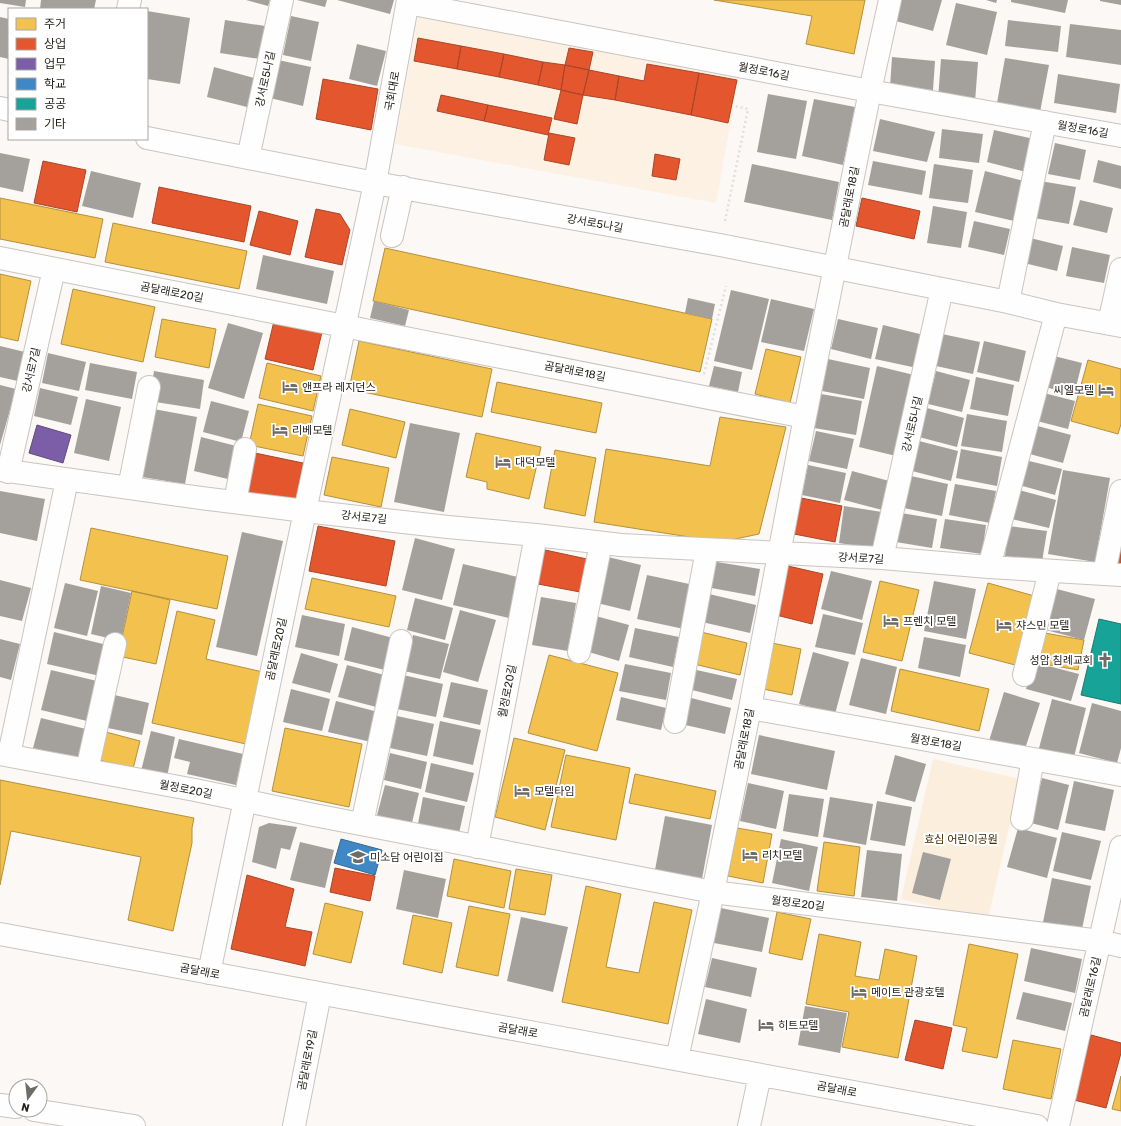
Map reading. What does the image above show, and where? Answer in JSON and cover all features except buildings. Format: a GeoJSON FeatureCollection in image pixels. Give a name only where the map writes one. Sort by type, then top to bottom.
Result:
{"type":"FeatureCollection","features":[{"type":"Feature","properties":{"kind":"street","name":"강서로5나길"},"geometry":{"type":"LineString","coordinates":[[248,158],[282,0]]}},
{"type":"Feature","properties":{"kind":"street","name":"곰달래로18길"},"geometry":{"type":"LineString","coordinates":[[677,1059],[713,892],[870,91],[890,0]]}},
{"type":"Feature","properties":{"kind":"street","name":"월정로16길"},"geometry":{"type":"LineString","coordinates":[[408,1],[870,91],[1121,136]]}},
{"type":"Feature","properties":{"kind":"street","name":"국회대로"},"geometry":{"type":"LineString","coordinates":[[375,182],[408,1]]}},
{"type":"Feature","properties":{"kind":"street"},"geometry":{"type":"LineString","coordinates":[[1008,302],[1045,122]]}},
{"type":"Feature","properties":{"kind":"street","name":"강서로5나길"},"geometry":{"type":"LineString","coordinates":[[148,138],[375,182],[720,245],[1008,302],[1056,314],[1115,325],[1121,269]]}},
{"type":"Feature","properties":{"kind":"street","name":"곰달래로20길"},"geometry":{"type":"LineString","coordinates":[[208,973],[375,182]]}},
{"type":"Feature","properties":{"kind":"street"},"geometry":{"type":"LineString","coordinates":[[392,236],[403,187]]}},
{"type":"Feature","properties":{"kind":"street","name":"곰달래로20길"},"geometry":{"type":"LineString","coordinates":[[0,258],[344,326]]}},
{"type":"Feature","properties":{"kind":"street","name":"강서로7길"},"geometry":{"type":"LineString","coordinates":[[54,268],[4,471],[305,511],[601,543],[779,554],[882,558],[1113,575]]}},
{"type":"Feature","properties":{"kind":"street","name":"강서로5나길"},"geometry":{"type":"LineString","coordinates":[[882,558],[942,289]]}},
{"type":"Feature","properties":{"kind":"street"},"geometry":{"type":"LineString","coordinates":[[989,567],[1056,314]]}},
{"type":"Feature","properties":{"kind":"street","name":"곰달래로18길"},"geometry":{"type":"LineString","coordinates":[[344,326],[806,417]]}},
{"type":"Feature","properties":{"kind":"street"},"geometry":{"type":"LineString","coordinates":[[129,488],[149,387]]}},
{"type":"Feature","properties":{"kind":"street"},"geometry":{"type":"LineString","coordinates":[[235,502],[244,448]]}},
{"type":"Feature","properties":{"kind":"street","name":"월정로20길"},"geometry":{"type":"LineString","coordinates":[[67,480],[4,755],[713,892],[1100,941],[1121,946]]}},
{"type":"Feature","properties":{"kind":"street"},"geometry":{"type":"LineString","coordinates":[[1113,575],[1121,491]]}},
{"type":"Feature","properties":{"kind":"street","name":"월정로20길"},"geometry":{"type":"LineString","coordinates":[[477,847],[536,535]]}},
{"type":"Feature","properties":{"kind":"street"},"geometry":{"type":"LineString","coordinates":[[579,652],[601,543]]}},
{"type":"Feature","properties":{"kind":"street"},"geometry":{"type":"LineString","coordinates":[[675,722],[707,550]]}},
{"type":"Feature","properties":{"kind":"street"},"geometry":{"type":"LineString","coordinates":[[1024,675],[1050,571]]}},
{"type":"Feature","properties":{"kind":"street"},"geometry":{"type":"LineString","coordinates":[[362,824],[401,640]]}},
{"type":"Feature","properties":{"kind":"street"},"geometry":{"type":"LineString","coordinates":[[87,770],[115,644]]}},
{"type":"Feature","properties":{"kind":"street","name":"월정로18길"},"geometry":{"type":"LineString","coordinates":[[750,708],[1121,775]]}},
{"type":"Feature","properties":{"kind":"street"},"geometry":{"type":"LineString","coordinates":[[1022,819],[1033,759]]}},
{"type":"Feature","properties":{"kind":"street","name":"곰달래로16길"},"geometry":{"type":"LineString","coordinates":[[1058,1126],[1121,847]]}},
{"type":"Feature","properties":{"kind":"street","name":"곰달래로"},"geometry":{"type":"LineString","coordinates":[[0,934],[1037,1126]]}},
{"type":"Feature","properties":{"kind":"street","name":"곰달래로19길"},"geometry":{"type":"LineString","coordinates":[[294,1126],[320,994]]}},
{"type":"Feature","properties":{"kind":"street"},"geometry":{"type":"LineString","coordinates":[[749,1126],[760,1075]]}},
{"type":"Feature","properties":{"kind":"street"},"geometry":{"type":"LineString","coordinates":[[48,1112],[134,1126]]}},
{"type":"Feature","properties":{"kind":"path"},"geometry":{"type":"LineString","coordinates":[[720,245],[748,109],[734,106]]}},
{"type":"Feature","properties":{"kind":"path"},"geometry":{"type":"LineString","coordinates":[[698,396],[726,286]]}},
{"type":"Feature","properties":{"kind":"shaded area"},"geometry":{"type":"Polygon","coordinates":[[[418,16],[739,75],[716,203],[395,144],[418,16]]]}},
{"type":"Feature","properties":{"kind":"green space","name":"효심 어린이공원"},"geometry":{"type":"Polygon","coordinates":[[[933,759],[1020,779],[988,919],[901,899],[933,759]]]}},
{"type":"Feature","properties":{"kind":"place","name":"앤프라 레지던스"},"geometry":{"type":"Point","coordinates":[290,387]}},
{"type":"Feature","properties":{"kind":"place","name":"씨엘모텔"},"geometry":{"type":"Point","coordinates":[1106,390]}},
{"type":"Feature","properties":{"kind":"place","name":"리베모텔"},"geometry":{"type":"Point","coordinates":[280,430]}},
{"type":"Feature","properties":{"kind":"place","name":"대덕모텔"},"geometry":{"type":"Point","coordinates":[503,462]}},
{"type":"Feature","properties":{"kind":"place","name":"프렌치 모텔"},"geometry":{"type":"Point","coordinates":[891,621]}},
{"type":"Feature","properties":{"kind":"place","name":"쟈스민 모텔"},"geometry":{"type":"Point","coordinates":[1004,625]}},
{"type":"Feature","properties":{"kind":"place","name":"성암 침례교회"},"geometry":{"type":"Point","coordinates":[1105,660]}},
{"type":"Feature","properties":{"kind":"place","name":"모텔타임"},"geometry":{"type":"Point","coordinates":[522,791]}},
{"type":"Feature","properties":{"kind":"place","name":"리치모텔"},"geometry":{"type":"Point","coordinates":[750,855]}},
{"type":"Feature","properties":{"kind":"place","name":"미소담 어린이집"},"geometry":{"type":"Point","coordinates":[358,857]}},
{"type":"Feature","properties":{"kind":"place","name":"메이트 관광호텔"},"geometry":{"type":"Point","coordinates":[859,992]}},
{"type":"Feature","properties":{"kind":"place","name":"히트모텔"},"geometry":{"type":"Point","coordinates":[766,1025]}}]}
